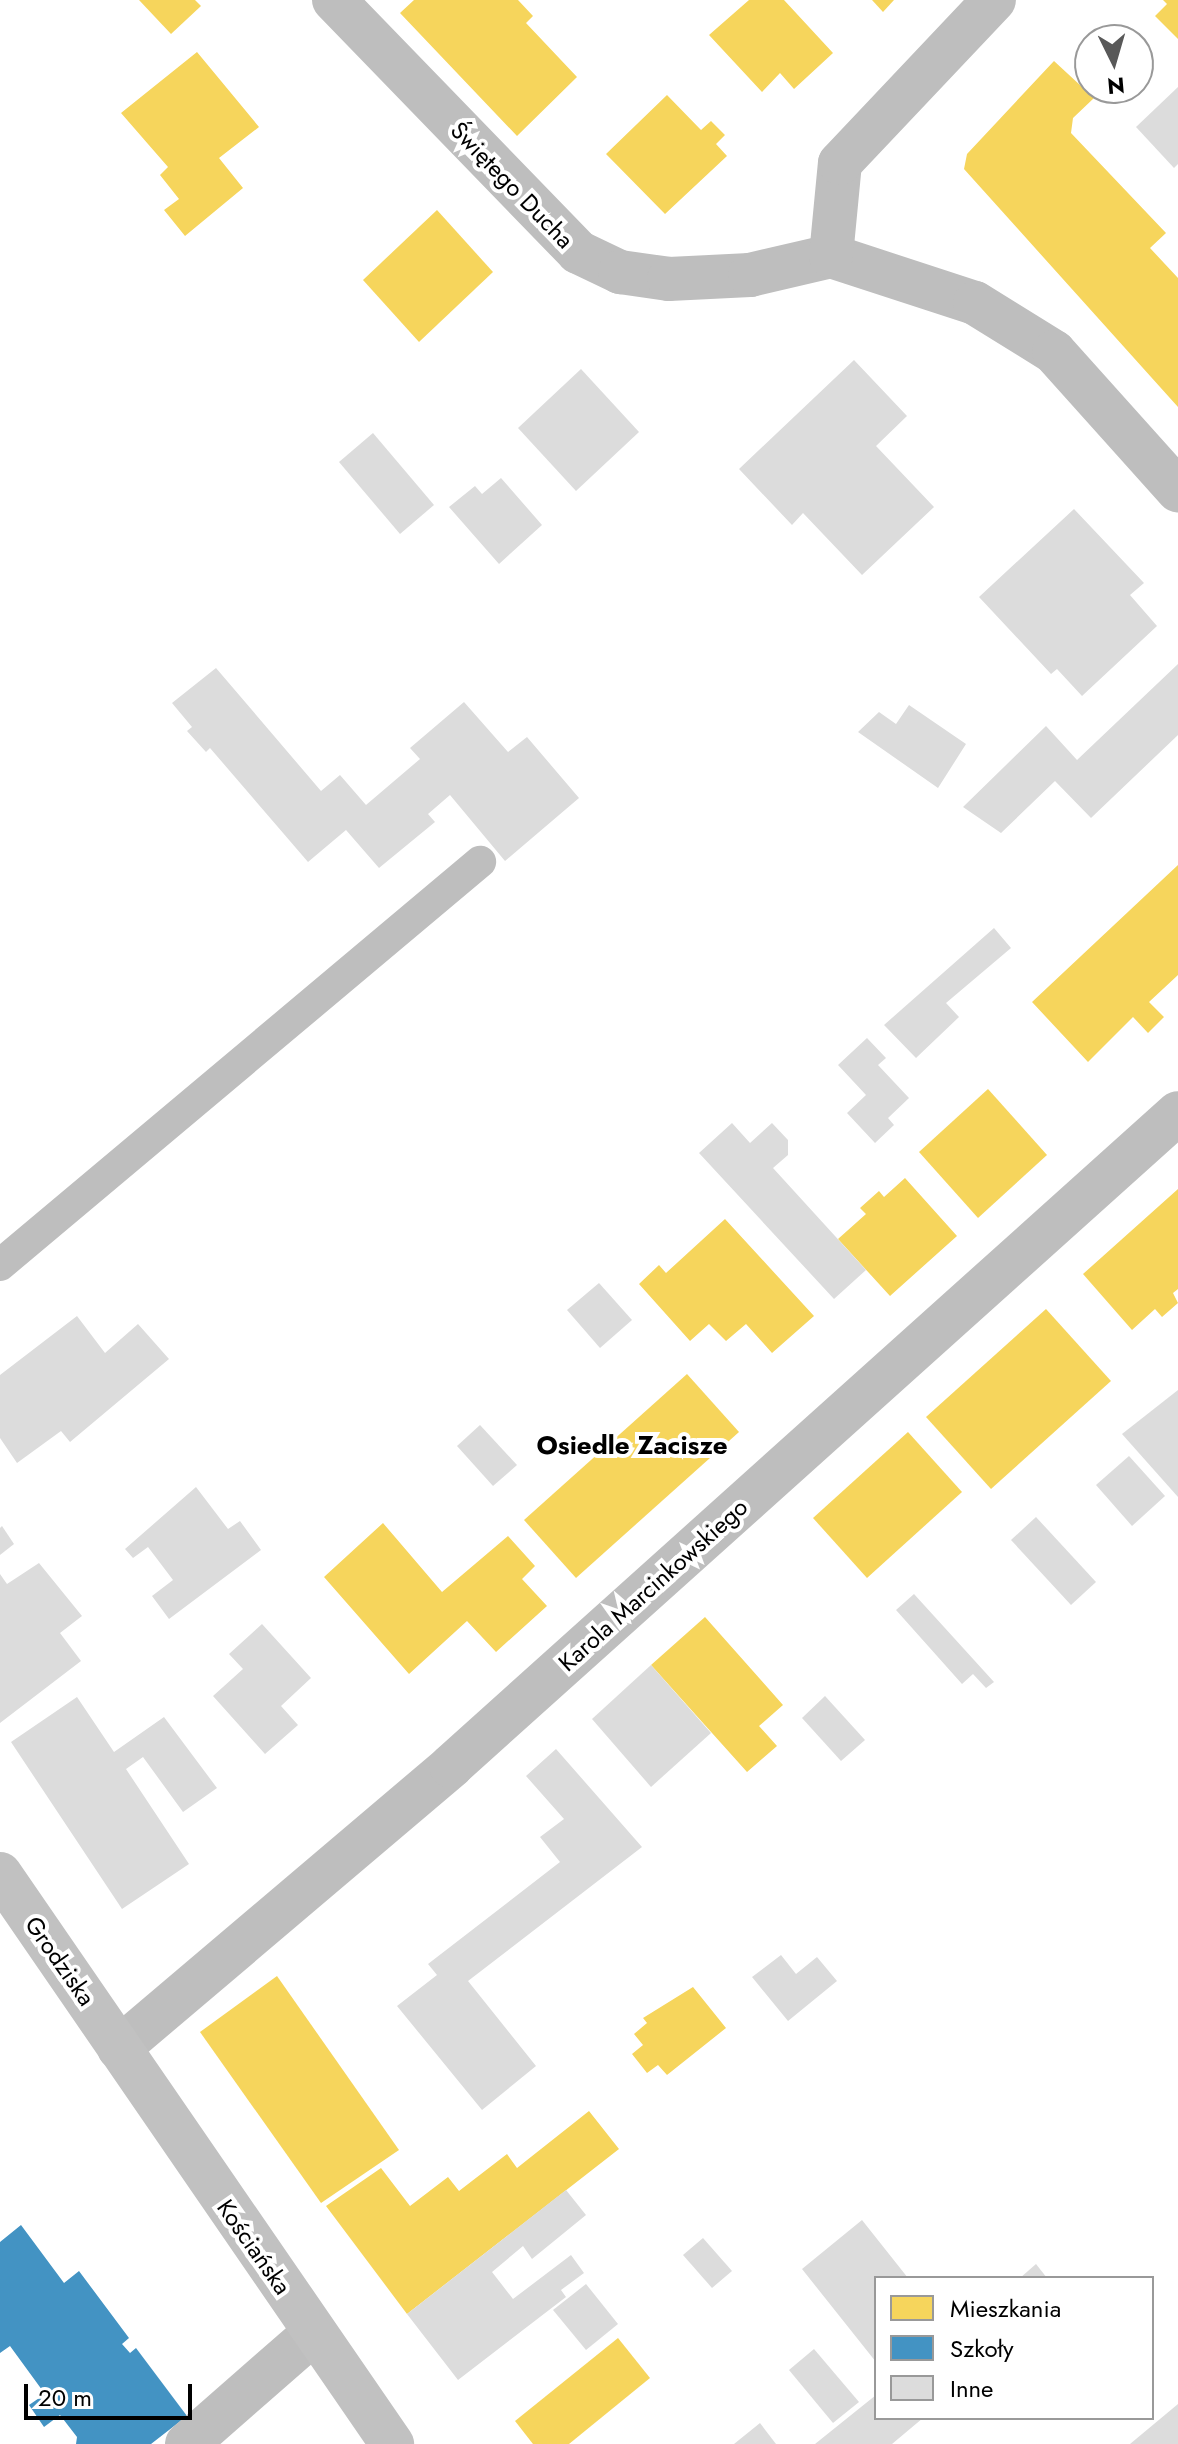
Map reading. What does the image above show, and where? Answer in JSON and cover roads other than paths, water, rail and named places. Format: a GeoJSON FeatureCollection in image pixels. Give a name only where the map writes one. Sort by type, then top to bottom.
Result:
{"type":"FeatureCollection","features":[{"type":"Feature","properties":{"kind":"main road","name":"Grodziska"},"geometry":{"type":"LineString","coordinates":[[0,1874],[119,2048]]}},
{"type":"Feature","properties":{"kind":"main road","name":"Kościańska"},"geometry":{"type":"LineString","coordinates":[[119,2048],[392,2444]]}},
{"type":"Feature","properties":{"kind":"street","name":"Świętego Ducha"},"geometry":{"type":"LineString","coordinates":[[334,0],[578,252],[620,272],[669,279],[750,275],[831,256]]}},
{"type":"Feature","properties":{"kind":"street"},"geometry":{"type":"LineString","coordinates":[[994,0],[840,163],[831,256],[975,303],[1054,352],[1178,490]]}},
{"type":"Feature","properties":{"kind":"street","name":"Karola Marcinkowskiego"},"geometry":{"type":"LineString","coordinates":[[119,2048],[463,1756],[1178,1113]]}},
{"type":"Feature","properties":{"kind":"street"},"geometry":{"type":"LineString","coordinates":[[187,2444],[314,2333]]}},
{"type":"Feature","properties":{"kind":"lane"},"geometry":{"type":"LineString","coordinates":[[0,1265],[480,862]]}},
{"type":"Feature","properties":{"kind":"district","name":"Osiedle Zacisze"},"geometry":{"type":"Point","coordinates":[632,1446]}}]}
